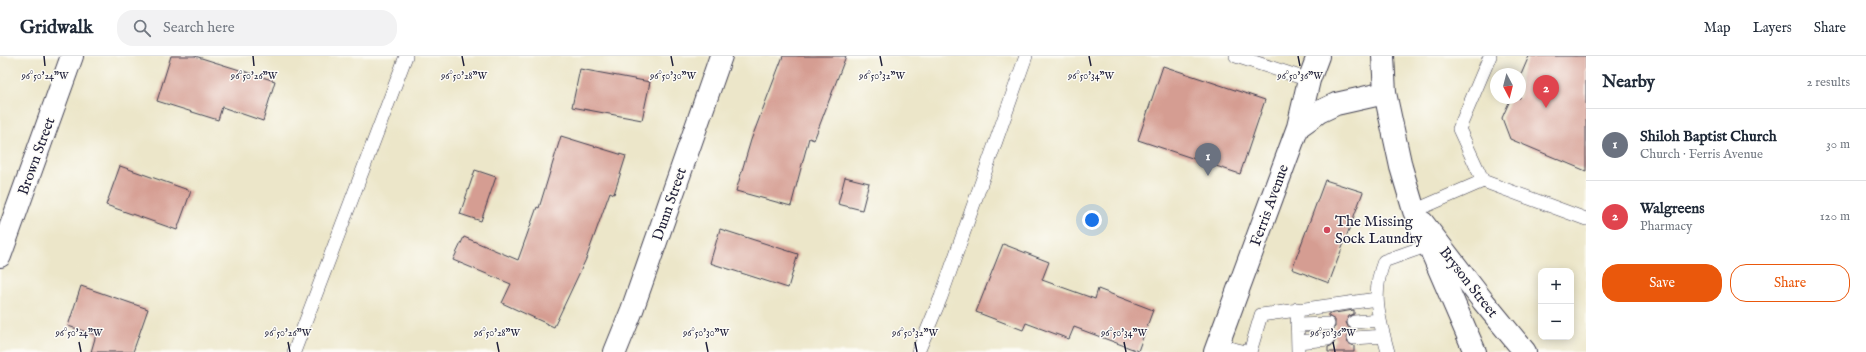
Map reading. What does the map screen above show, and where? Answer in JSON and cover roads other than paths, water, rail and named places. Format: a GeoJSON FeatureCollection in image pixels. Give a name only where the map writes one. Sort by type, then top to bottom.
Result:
{"type":"FeatureCollection","features":[{"type":"Feature","properties":{"kind":"street","name":"Brown Street"},"geometry":{"type":"LineString","coordinates":[[0,256],[72,56]]}},
{"type":"Feature","properties":{"kind":"street","name":"Dunn Street"},"geometry":{"type":"LineString","coordinates":[[615,352],[632,310],[721,56]]}},
{"type":"Feature","properties":{"kind":"street","name":"Ferris Avenue"},"geometry":{"type":"LineString","coordinates":[[1216,349],[1298,126],[1309,80],[1318,56]]}},
{"type":"Feature","properties":{"kind":"street"},"geometry":{"type":"LineString","coordinates":[[1383,56],[1386,93],[1401,168],[1414,211],[1475,352]]}},
{"type":"Feature","properties":{"kind":"street"},"geometry":{"type":"LineString","coordinates":[[1298,126],[1319,112],[1336,104],[1386,93]]}},
{"type":"Feature","properties":{"kind":"street","name":"Bryson Street"},"geometry":{"type":"LineString","coordinates":[[1414,211],[1483,301],[1525,352]]}},
{"type":"Feature","properties":{"kind":"lane"},"geometry":{"type":"LineString","coordinates":[[294,352],[406,56]]}},
{"type":"Feature","properties":{"kind":"lane"},"geometry":{"type":"LineString","coordinates":[[918,352],[941,297],[1026,56]]}},
{"type":"Feature","properties":{"kind":"lane"},"geometry":{"type":"LineString","coordinates":[[1236,56],[1309,80]]}},
{"type":"Feature","properties":{"kind":"lane"},"geometry":{"type":"LineString","coordinates":[[1483,181],[1459,129],[1490,56]]}},
{"type":"Feature","properties":{"kind":"lane"},"geometry":{"type":"LineString","coordinates":[[1414,211],[1483,181],[1586,219]]}},
{"type":"Feature","properties":{"kind":"lane"},"geometry":{"type":"LineString","coordinates":[[1388,352],[1380,320],[1377,299],[1378,277],[1384,261],[1429,245]]}},
{"type":"Feature","properties":{"kind":"lane"},"geometry":{"type":"LineString","coordinates":[[1250,352],[1261,315],[1377,299]]}},
{"type":"Feature","properties":{"kind":"lane"},"geometry":{"type":"LineString","coordinates":[[1297,309],[1298,347],[1328,339]]}},
{"type":"Feature","properties":{"kind":"lane"},"geometry":{"type":"LineString","coordinates":[[1354,322],[1380,320]]}},
{"type":"Feature","properties":{"kind":"lane"},"geometry":{"type":"LineString","coordinates":[[1297,325],[1328,324]]}},
{"type":"Feature","properties":{"kind":"lane"},"geometry":{"type":"LineString","coordinates":[[1354,338],[1384,336]]}},
{"type":"Feature","properties":{"kind":"lane"},"geometry":{"type":"LineString","coordinates":[[1216,349],[1246,352]]}},
{"type":"Feature","properties":{"kind":"place","name":"Walgreens"},"geometry":{"type":"Point","coordinates":[1546,108]}},
{"type":"Feature","properties":{"kind":"place","name":"Shiloh Baptist Church"},"geometry":{"type":"Point","coordinates":[1208,176]}},
{"type":"Feature","properties":{"kind":"place","name":"The Missing Sock Laundry"},"geometry":{"type":"Point","coordinates":[1327,230]}}]}
